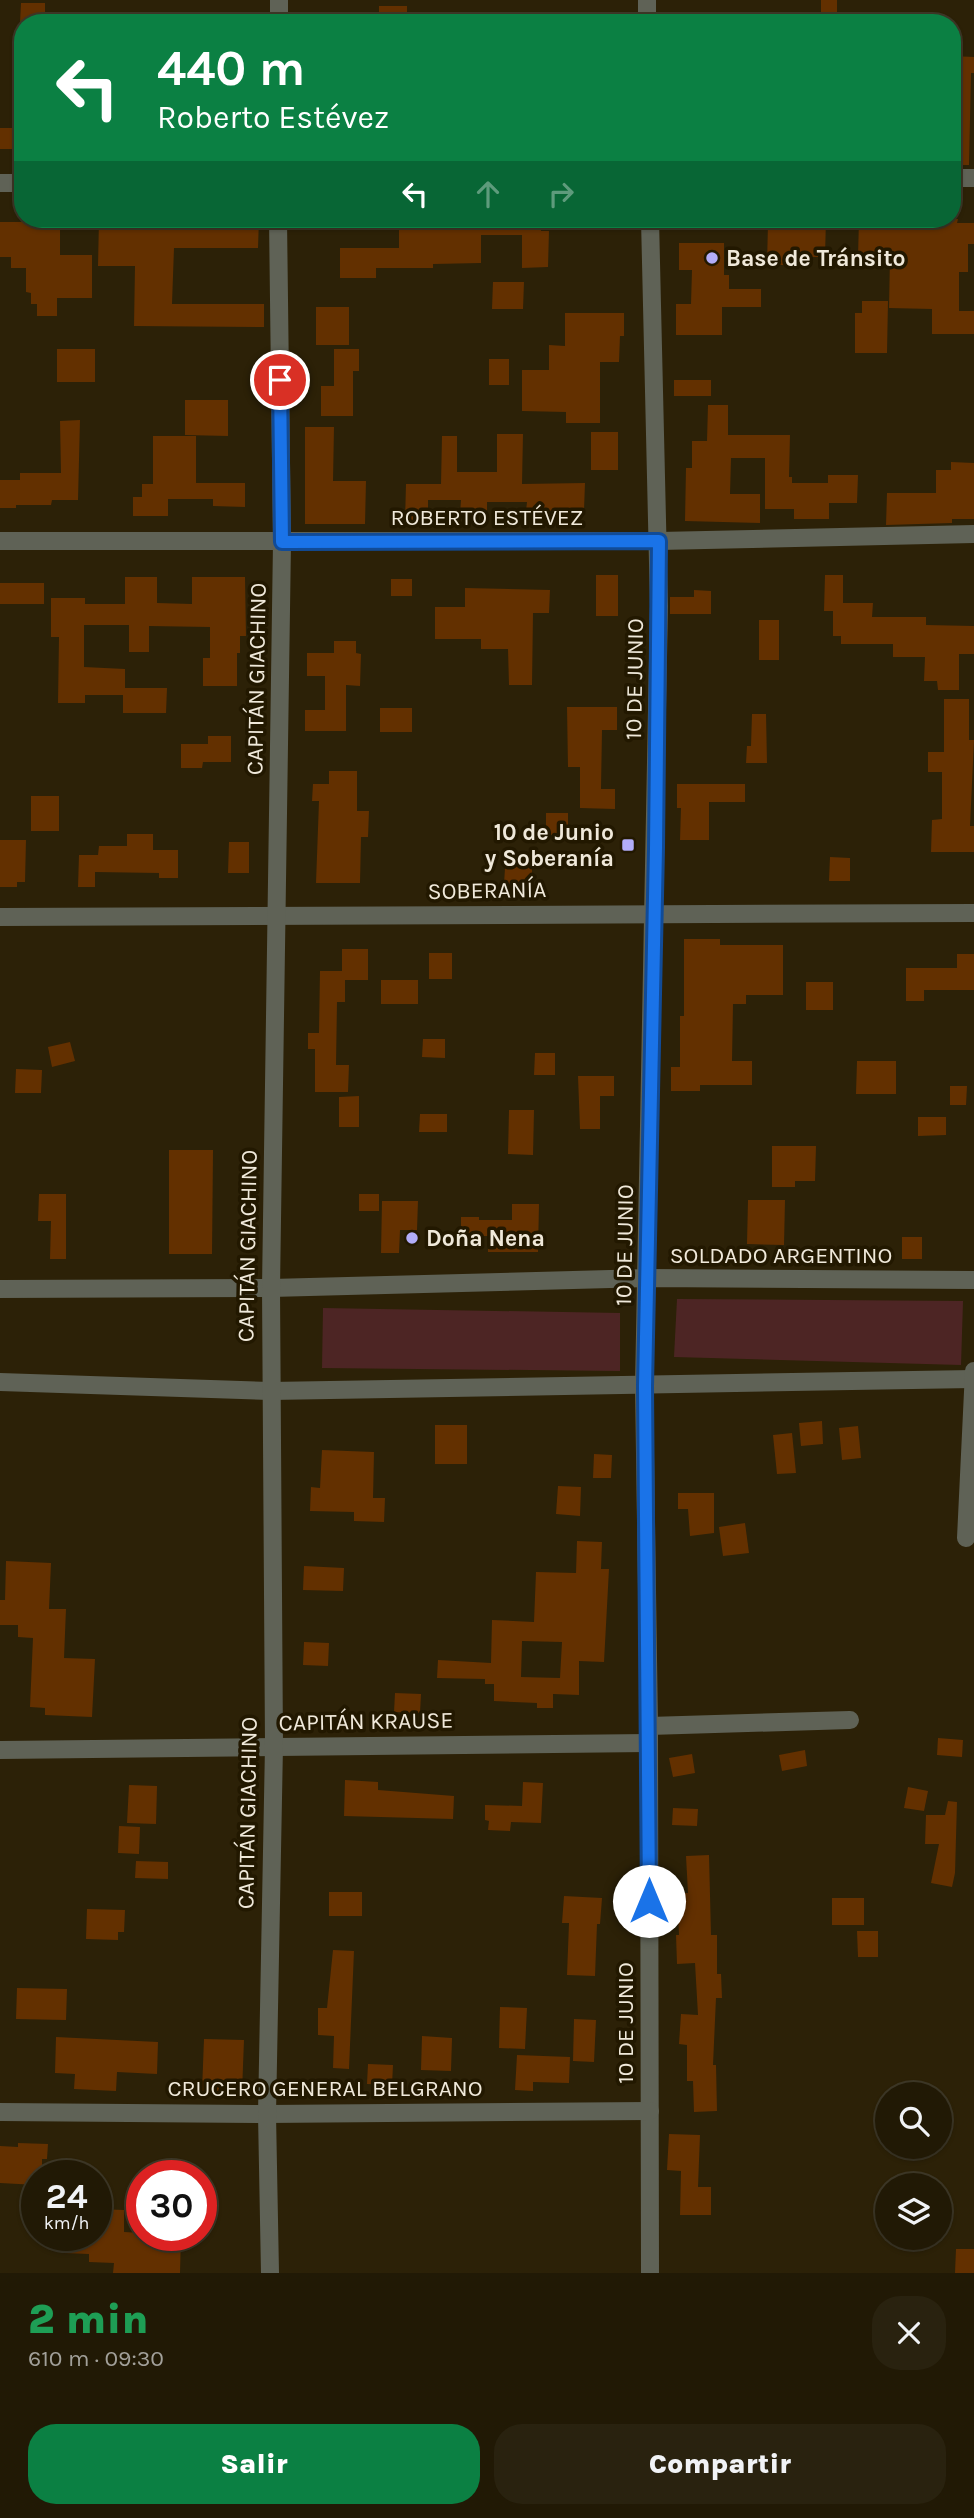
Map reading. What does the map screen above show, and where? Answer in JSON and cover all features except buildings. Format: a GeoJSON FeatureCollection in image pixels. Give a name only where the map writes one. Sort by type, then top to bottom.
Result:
{"type":"FeatureCollection","features":[{"type":"Feature","properties":{"kind":"street","name":"CAPITÁN GIACHINO"},"geometry":{"type":"LineString","coordinates":[[270,2273],[267,2114],[274,1746],[270,1391],[282,542],[278,228]]}},
{"type":"Feature","properties":{"kind":"street","name":"10 DE JUNIO"},"geometry":{"type":"LineString","coordinates":[[650,228],[659,541],[645,1386],[650,2273]]}},
{"type":"Feature","properties":{"kind":"street","name":"ROBERTO ESTÉVEZ"},"geometry":{"type":"LineString","coordinates":[[0,541],[659,541],[974,534]]}},
{"type":"Feature","properties":{"kind":"street","name":"SOBERANÍA"},"geometry":{"type":"LineString","coordinates":[[0,917],[974,913]]}},
{"type":"Feature","properties":{"kind":"street","name":"SOLDADO ARGENTINO"},"geometry":{"type":"LineString","coordinates":[[0,1289],[271,1288],[648,1278],[974,1280]]}},
{"type":"Feature","properties":{"kind":"street"},"geometry":{"type":"LineString","coordinates":[[0,1382],[270,1391],[645,1386],[973,1375],[966,1538]]}},
{"type":"Feature","properties":{"kind":"street","name":"CAPITÁN KRAUSE"},"geometry":{"type":"LineString","coordinates":[[0,1750],[274,1746],[648,1734],[850,1720]]}},
{"type":"Feature","properties":{"kind":"street","name":"CRUCERO GENERAL BELGRANO"},"geometry":{"type":"LineString","coordinates":[[0,2112],[267,2114],[650,2111]]}},
{"type":"Feature","properties":{"kind":"shaded area"},"geometry":{"type":"Polygon","coordinates":[[[677,1299],[963,1301],[961,1365],[674,1357],[677,1299]]]}},
{"type":"Feature","properties":{"kind":"shaded area"},"geometry":{"type":"Polygon","coordinates":[[[323,1308],[620,1313],[620,1371],[322,1368],[323,1308]]]}},
{"type":"Feature","properties":{"kind":"place","name":"Base de Tránsito"},"geometry":{"type":"Point","coordinates":[712,258]}},
{"type":"Feature","properties":{"kind":"place","name":"10 de Junio y Soberanía"},"geometry":{"type":"Point","coordinates":[628,845]}},
{"type":"Feature","properties":{"kind":"place","name":"Doña Nena"},"geometry":{"type":"Point","coordinates":[412,1238]}},
{"type":"Feature","properties":{"kind":"route"},"geometry":{"type":"LineString","coordinates":[[280,380],[282,542],[659,541],[645,1386],[649,1901]]}}]}
